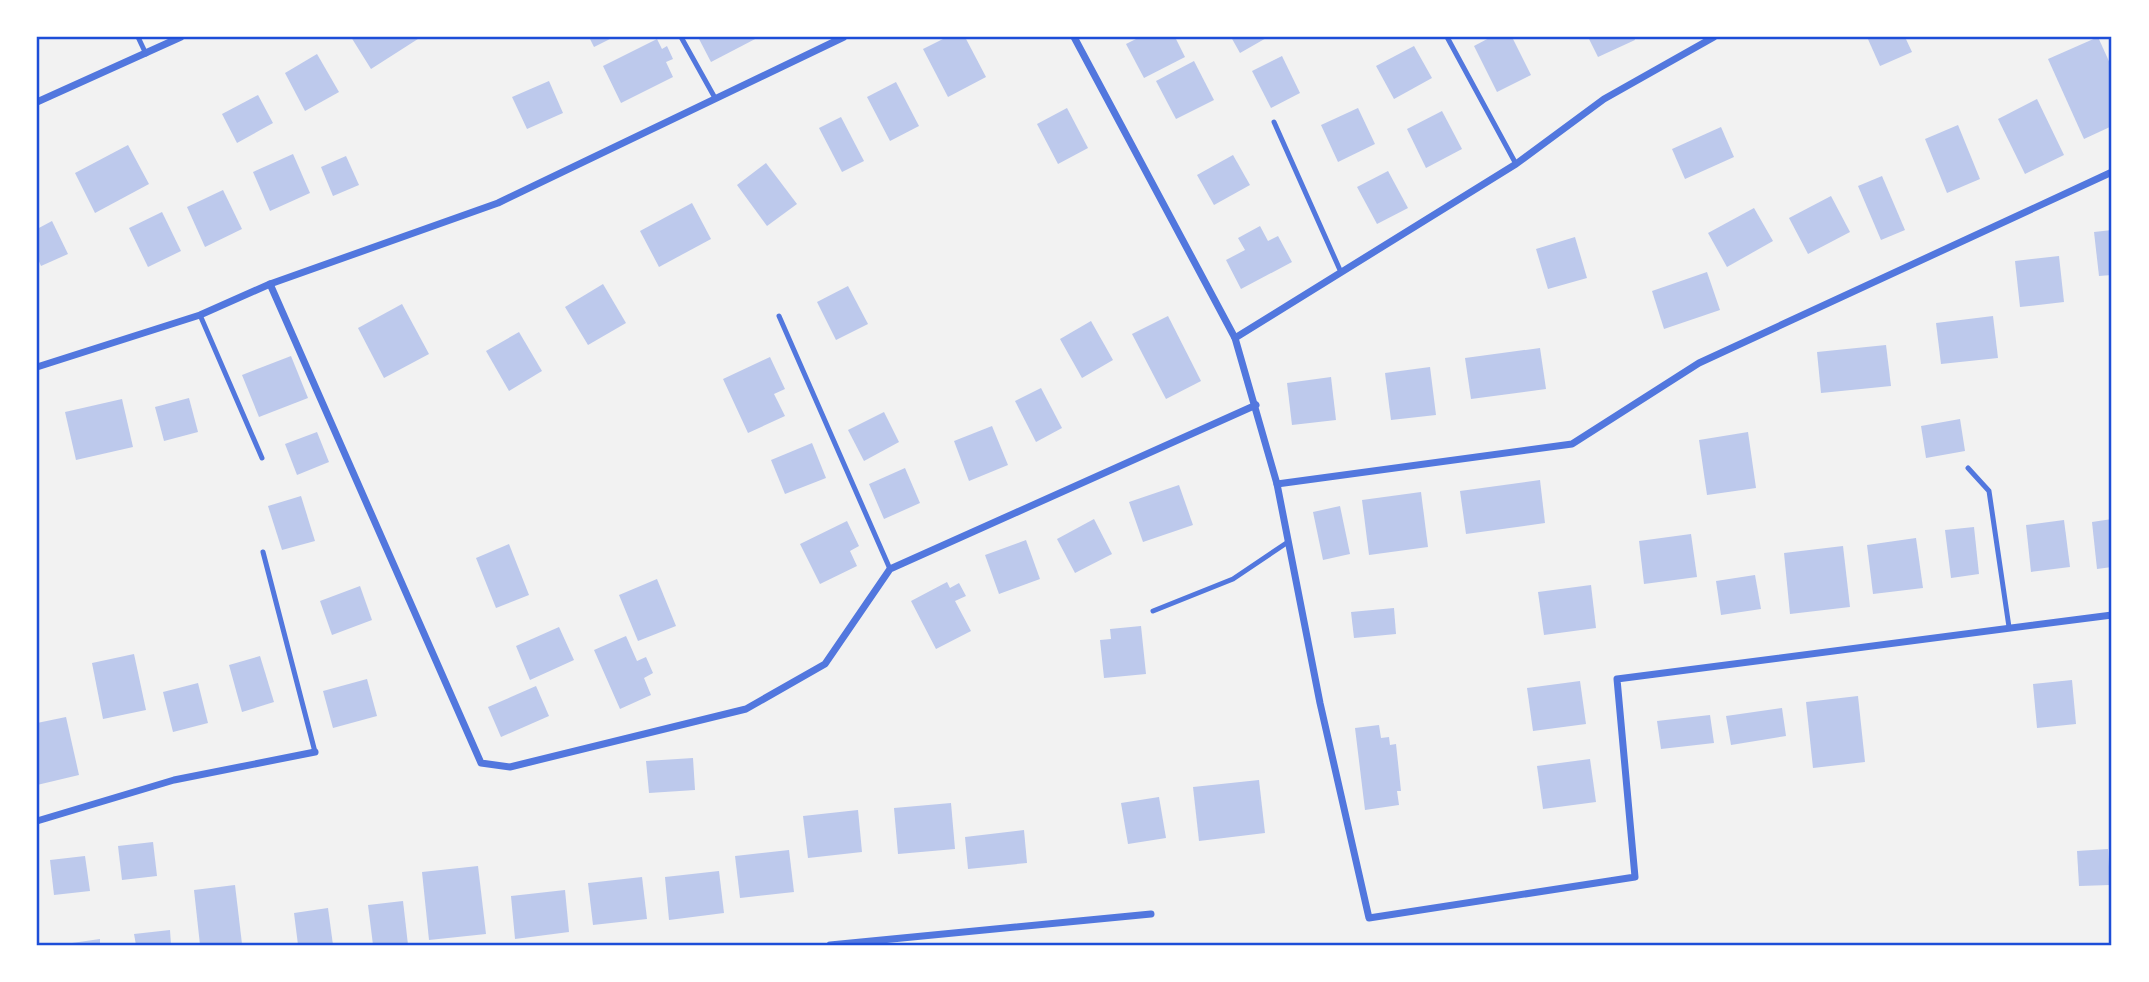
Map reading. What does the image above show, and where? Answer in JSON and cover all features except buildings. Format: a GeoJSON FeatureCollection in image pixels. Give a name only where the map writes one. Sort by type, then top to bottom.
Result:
{"type":"FeatureCollection","features":[{"type":"Feature","properties":{"kind":"street"},"geometry":{"type":"LineString","coordinates":[[37,102],[181,37]]}},
{"type":"Feature","properties":{"kind":"street"},"geometry":{"type":"LineString","coordinates":[[37,367],[200,315],[270,285],[498,203],[844,37]]}},
{"type":"Feature","properties":{"kind":"street"},"geometry":{"type":"LineString","coordinates":[[1074,37],[1235,338],[1277,484],[1369,918],[1635,877],[1617,679],[2112,615]]}},
{"type":"Feature","properties":{"kind":"street"},"geometry":{"type":"LineString","coordinates":[[1235,338],[1340,270],[1516,164],[1604,99],[1714,37]]}},
{"type":"Feature","properties":{"kind":"street"},"geometry":{"type":"LineString","coordinates":[[1277,484],[1572,444],[1699,363],[2112,172]]}},
{"type":"Feature","properties":{"kind":"street"},"geometry":{"type":"LineString","coordinates":[[270,285],[481,763],[510,767],[746,709],[825,664],[890,569],[1256,405]]}},
{"type":"Feature","properties":{"kind":"street"},"geometry":{"type":"LineString","coordinates":[[37,821],[174,780],[315,752]]}},
{"type":"Feature","properties":{"kind":"street"},"geometry":{"type":"LineString","coordinates":[[830,945],[1151,914]]}},
{"type":"Feature","properties":{"kind":"lane"},"geometry":{"type":"LineString","coordinates":[[138,37],[146,54]]}},
{"type":"Feature","properties":{"kind":"lane"},"geometry":{"type":"LineString","coordinates":[[681,37],[715,98]]}},
{"type":"Feature","properties":{"kind":"lane"},"geometry":{"type":"LineString","coordinates":[[1447,37],[1516,164]]}},
{"type":"Feature","properties":{"kind":"lane"},"geometry":{"type":"LineString","coordinates":[[1274,122],[1340,270]]}},
{"type":"Feature","properties":{"kind":"lane"},"geometry":{"type":"LineString","coordinates":[[200,315],[262,458]]}},
{"type":"Feature","properties":{"kind":"lane"},"geometry":{"type":"LineString","coordinates":[[779,316],[890,569]]}},
{"type":"Feature","properties":{"kind":"lane"},"geometry":{"type":"LineString","coordinates":[[1968,468],[1989,491],[2009,627]]}},
{"type":"Feature","properties":{"kind":"lane"},"geometry":{"type":"LineString","coordinates":[[1153,611],[1233,579],[1288,542]]}},
{"type":"Feature","properties":{"kind":"lane"},"geometry":{"type":"LineString","coordinates":[[263,552],[315,752]]}}]}
